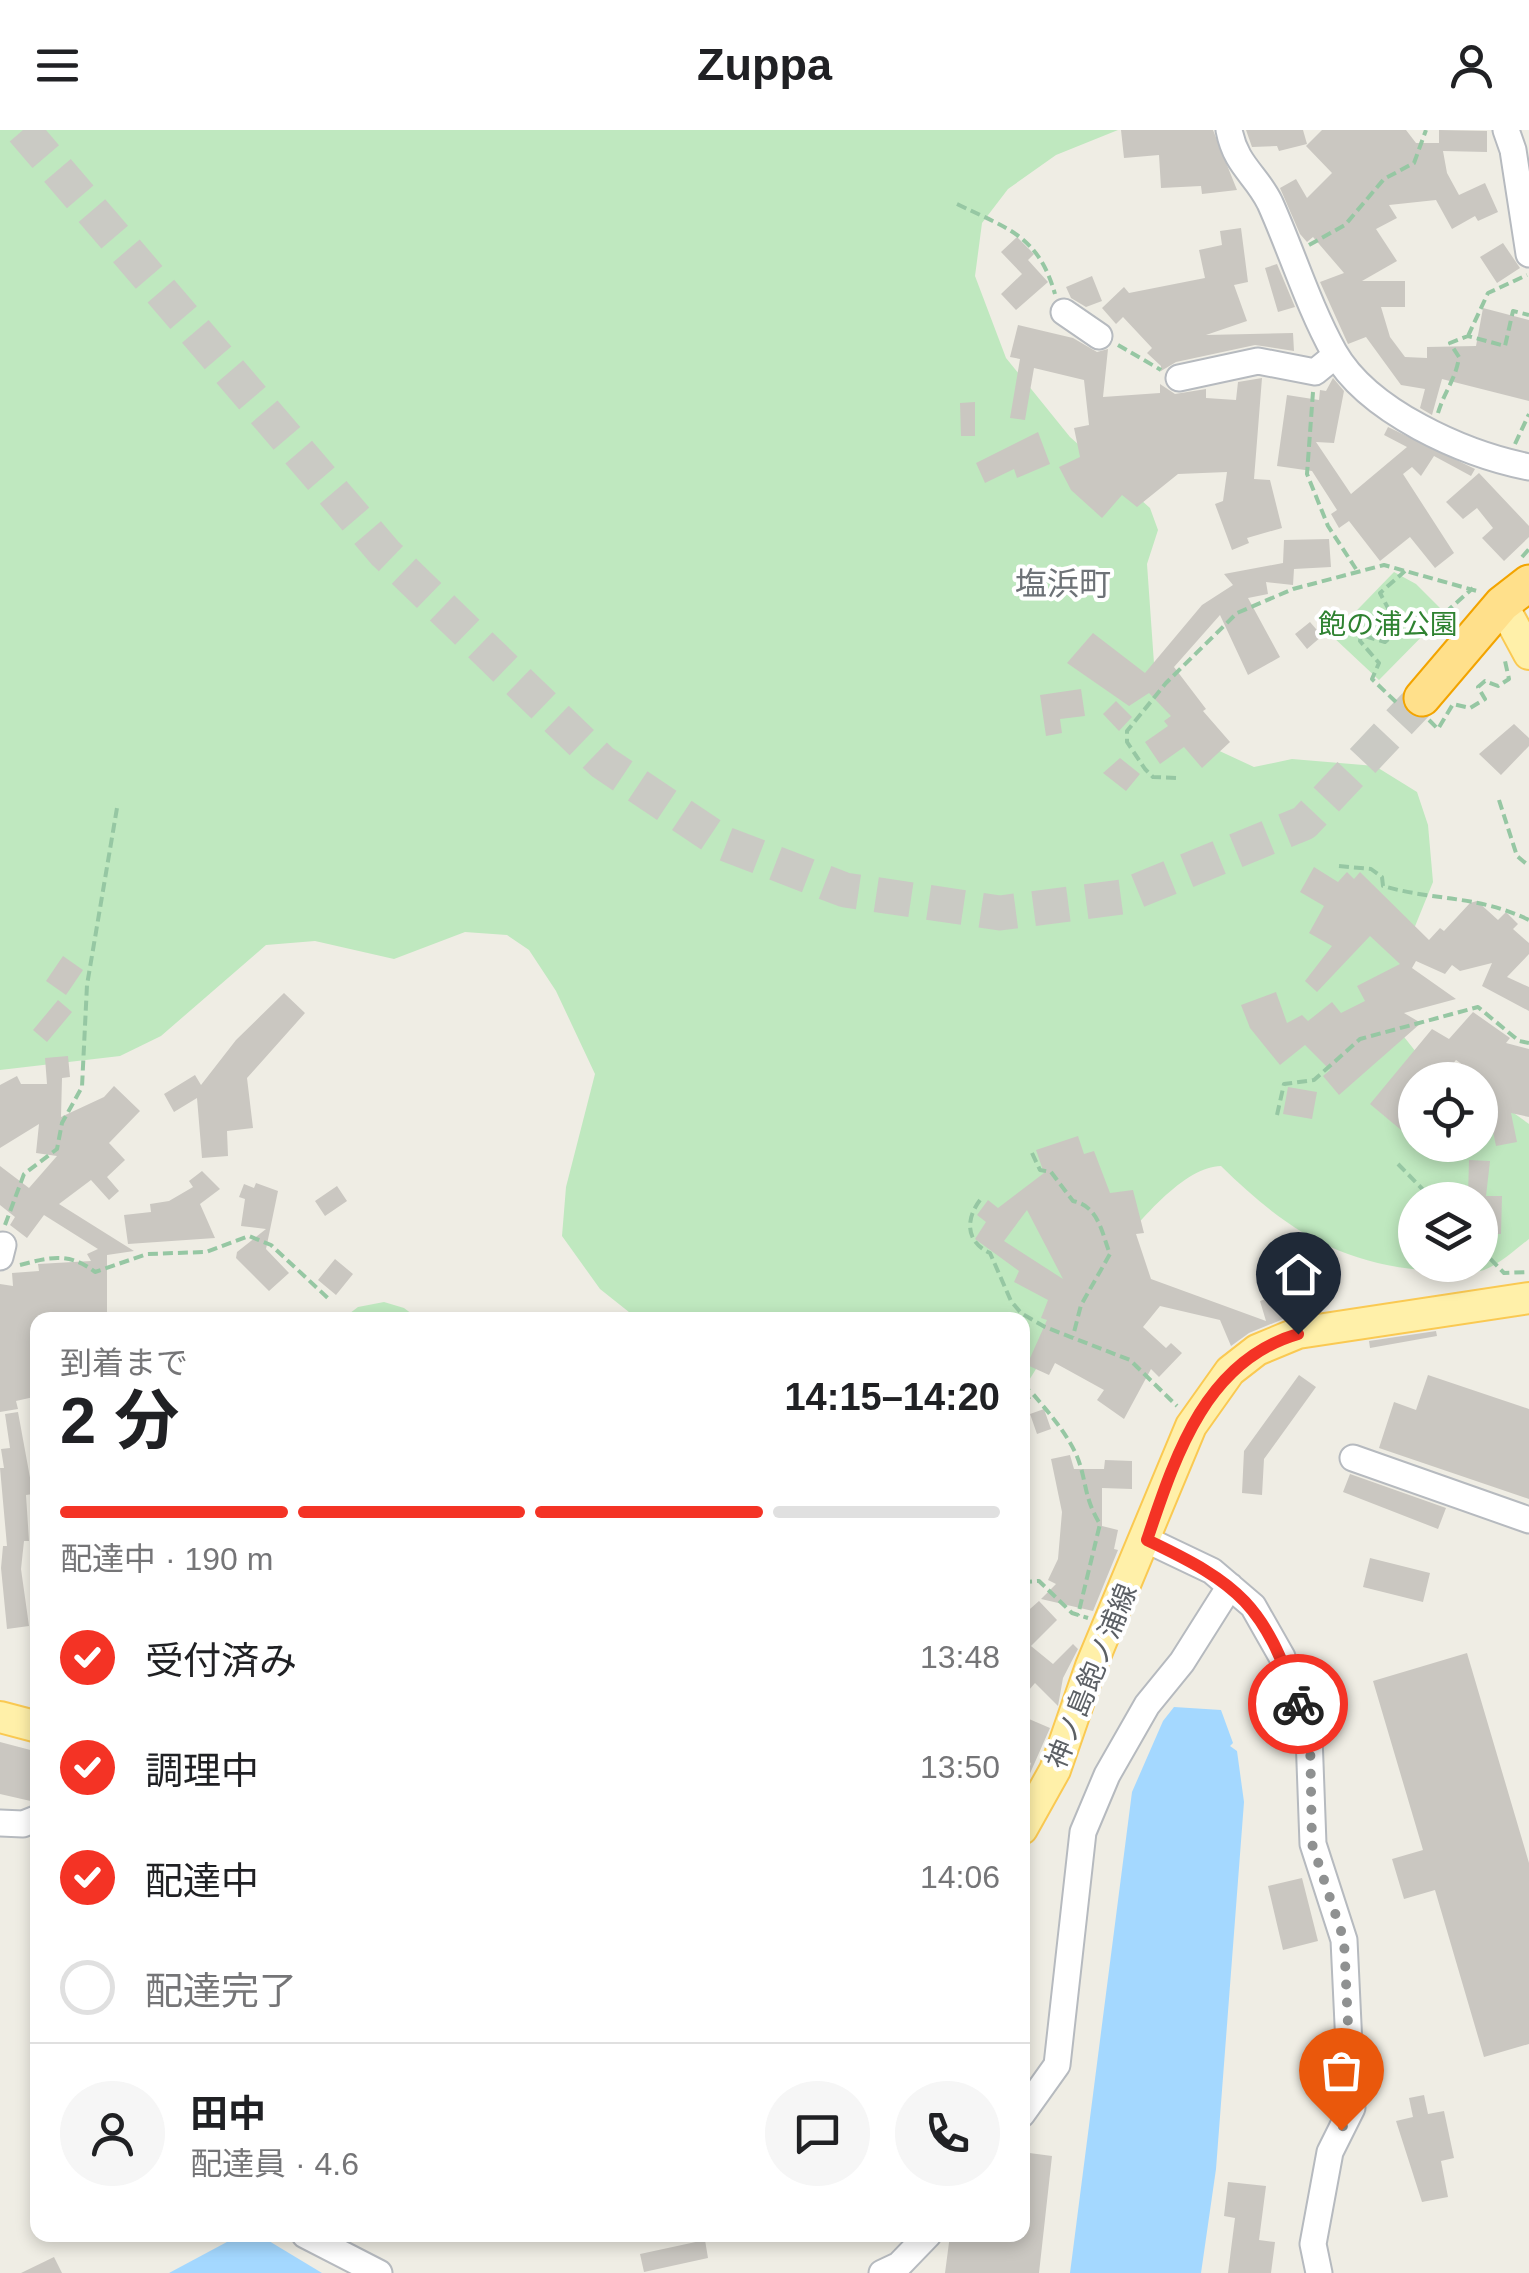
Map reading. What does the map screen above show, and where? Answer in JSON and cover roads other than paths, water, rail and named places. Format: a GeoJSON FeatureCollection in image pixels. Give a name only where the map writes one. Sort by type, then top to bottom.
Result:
{"type":"FeatureCollection","features":[{"type":"Feature","properties":{"kind":"highway"},"geometry":{"type":"LineString","coordinates":[[1415,706],[1508,590]]}},
{"type":"Feature","properties":{"kind":"main road"},"geometry":{"type":"LineString","coordinates":[[1508,590],[1516,658]]}},
{"type":"Feature","properties":{"kind":"main road","name":"神ノ島飽ノ浦線"},"geometry":{"type":"LineString","coordinates":[[1030,1815],[1055,1770],[1192,1426],[1230,1371],[1276,1340],[1353,1323],[1529,1298]]}},
{"type":"Feature","properties":{"kind":"main road"},"geometry":{"type":"LineString","coordinates":[[0,1717],[30,1726]]}},
{"type":"Feature","properties":{"kind":"street"},"geometry":{"type":"LineString","coordinates":[[1230,130],[1238,163],[1267,197],[1336,355],[1389,411],[1518,465]]}},
{"type":"Feature","properties":{"kind":"street"},"geometry":{"type":"LineString","coordinates":[[1506,130],[1513,150],[1529,254]]}},
{"type":"Feature","properties":{"kind":"street"},"geometry":{"type":"LineString","coordinates":[[1064,312],[1099,336]]}},
{"type":"Feature","properties":{"kind":"street"},"geometry":{"type":"LineString","coordinates":[[1179,378],[1258,361],[1316,372],[1336,355]]}},
{"type":"Feature","properties":{"kind":"street"},"geometry":{"type":"LineString","coordinates":[[1353,1458],[1529,1520]]}},
{"type":"Feature","properties":{"kind":"street"},"geometry":{"type":"LineString","coordinates":[[1147,1540],[1212,1571],[1253,1606],[1282,1658],[1310,1736],[1312,1844],[1344,1940],[1352,2108],[1330,2152],[1313,2244],[1319,2273]]}},
{"type":"Feature","properties":{"kind":"street"},"geometry":{"type":"LineString","coordinates":[[1030,2103],[1057,2065],[1083,1832],[1107,1775],[1146,1705],[1182,1662],[1230,1586]]}},
{"type":"Feature","properties":{"kind":"street"},"geometry":{"type":"LineString","coordinates":[[0,1822],[30,1821]]}},
{"type":"Feature","properties":{"kind":"street"},"geometry":{"type":"LineString","coordinates":[[319,2242],[379,2273]]}},
{"type":"Feature","properties":{"kind":"street"},"geometry":{"type":"LineString","coordinates":[[882,2273],[898,2265],[921,2242]]}},
{"type":"Feature","properties":{"kind":"water"},"geometry":{"type":"Polygon","coordinates":[[[1174,1707],[1221,1710],[1233,1743],[1230,1746],[1237,1751],[1244,1802],[1216,2169],[1201,2273],[1070,2273],[1132,1792],[1163,1721],[1174,1707]]]}},
{"type":"Feature","properties":{"kind":"water"},"geometry":{"type":"Polygon","coordinates":[[[227,2242],[271,2242],[322,2273],[169,2273],[227,2242]]]}},
{"type":"Feature","properties":{"kind":"tunnel"},"geometry":{"type":"LineString","coordinates":[[23,130],[385,553],[602,762],[723,843],[845,890],[1000,913],[1122,897],[1304,823],[1422,698]]}},
{"type":"Feature","properties":{"kind":"district","name":"塩浜町"},"geometry":{"type":"Point","coordinates":[1063,584]}},
{"type":"Feature","properties":{"kind":"park label","name":"飽の浦公園"},"geometry":{"type":"Point","coordinates":[1388,624]}}]}
